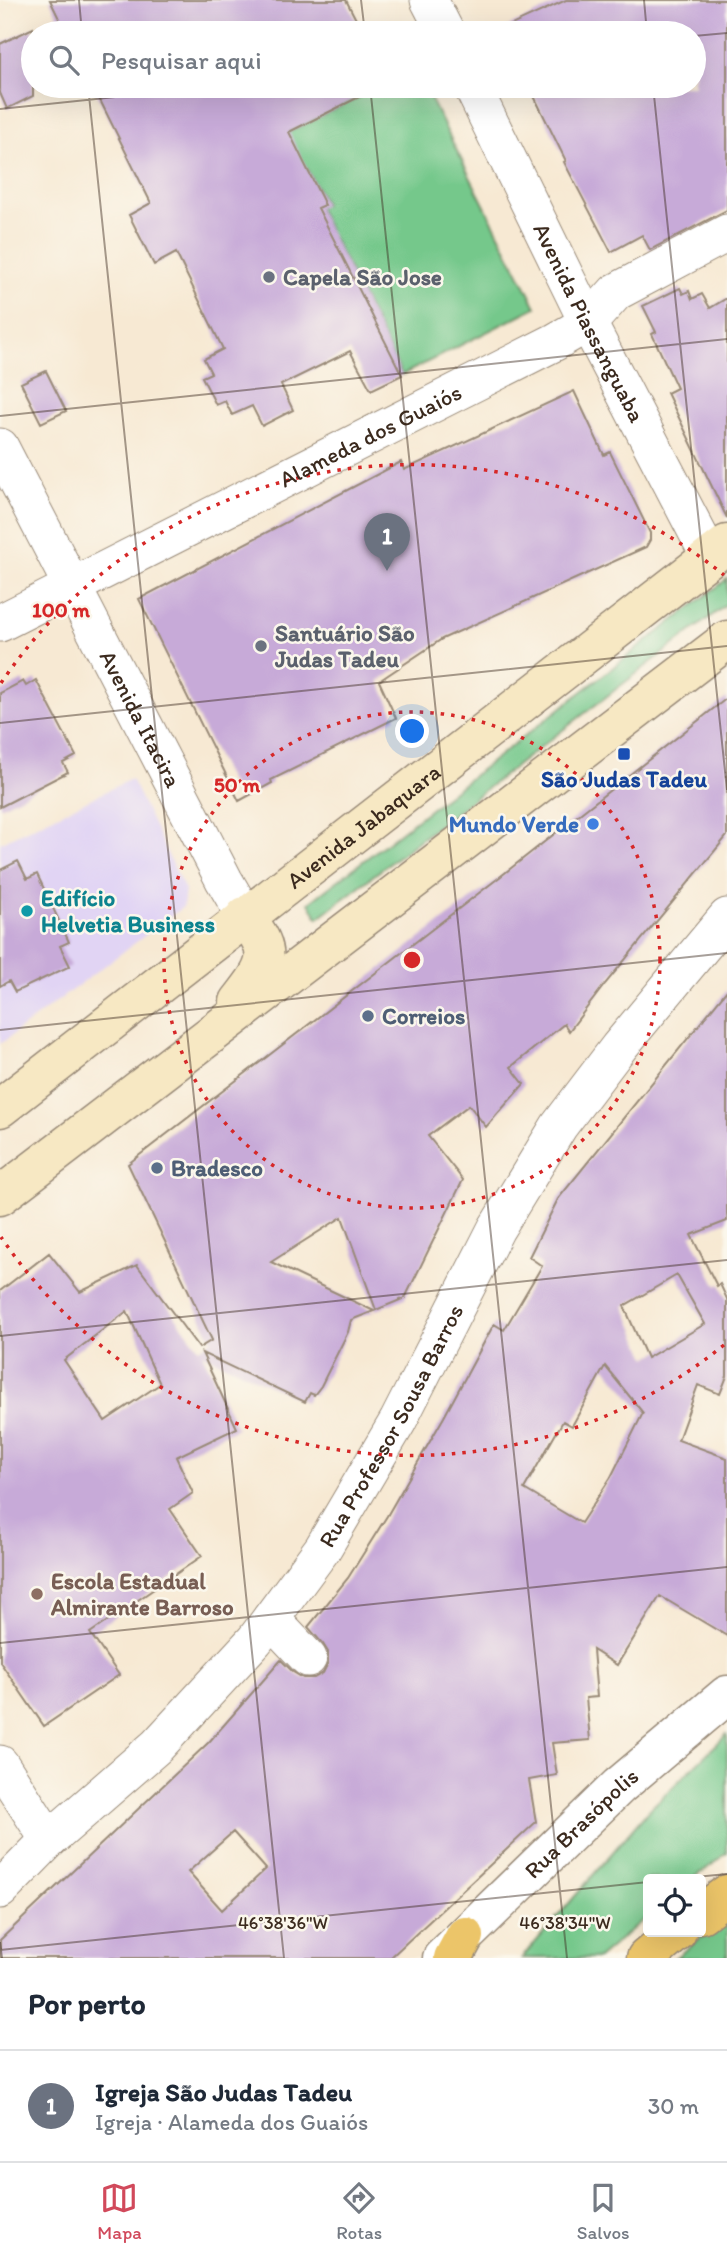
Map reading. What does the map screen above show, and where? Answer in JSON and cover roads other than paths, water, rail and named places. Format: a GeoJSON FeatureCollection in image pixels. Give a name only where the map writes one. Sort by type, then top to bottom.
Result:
{"type":"FeatureCollection","features":[{"type":"Feature","properties":{"kind":"highway"},"geometry":{"type":"LineString","coordinates":[[706,1910],[727,1894]]}},
{"type":"Feature","properties":{"kind":"highway"},"geometry":{"type":"LineString","coordinates":[[646,1958],[671,1937]]}},
{"type":"Feature","properties":{"kind":"main road","name":"Avenida Jabaquara"},"geometry":{"type":"LineString","coordinates":[[0,1108],[719,550]]}},
{"type":"Feature","properties":{"kind":"main road"},"geometry":{"type":"LineString","coordinates":[[0,1196],[727,640]]}},
{"type":"Feature","properties":{"kind":"main road"},"geometry":{"type":"LineString","coordinates":[[221,1026],[265,964],[263,943],[245,916]]}},
{"type":"Feature","properties":{"kind":"street"},"geometry":{"type":"LineString","coordinates":[[429,0],[440,21]]}},
{"type":"Feature","properties":{"kind":"street","name":"Avenida Piassanguaba"},"geometry":{"type":"LineString","coordinates":[[478,98],[589,323],[719,550]]}},
{"type":"Feature","properties":{"kind":"street","name":"Alameda dos Guaiós"},"geometry":{"type":"LineString","coordinates":[[0,623],[589,323],[616,292],[727,233]]}},
{"type":"Feature","properties":{"kind":"street","name":"Avenida Itacira"},"geometry":{"type":"LineString","coordinates":[[0,447],[245,916]]}},
{"type":"Feature","properties":{"kind":"street","name":"Rua Professor Sousa Barros"},"geometry":{"type":"LineString","coordinates":[[0,1890],[49,1840],[157,1746],[255,1640],[271,1619],[323,1548],[398,1422],[496,1229],[559,1126],[619,1047],[727,917]]}},
{"type":"Feature","properties":{"kind":"street"},"geometry":{"type":"LineString","coordinates":[[271,1619],[308,1658]]}},
{"type":"Feature","properties":{"kind":"street","name":"Rua Brasópolis"},"geometry":{"type":"LineString","coordinates":[[453,1951],[619,1786],[727,1695]]}},
{"type":"Feature","properties":{"kind":"street"},"geometry":{"type":"LineString","coordinates":[[0,1764],[49,1840]]}},
{"type":"Feature","properties":{"kind":"place","name":"Capela São Jose"},"geometry":{"type":"Point","coordinates":[269,277]}},
{"type":"Feature","properties":{"kind":"place","name":"Igreja São Judas Tadeu"},"geometry":{"type":"Point","coordinates":[387,571]}},
{"type":"Feature","properties":{"kind":"place","name":"Santuário São Judas Tadeu"},"geometry":{"type":"Point","coordinates":[261,646]}},
{"type":"Feature","properties":{"kind":"place","name":"São Judas Tadeu"},"geometry":{"type":"Point","coordinates":[624,754]}},
{"type":"Feature","properties":{"kind":"place","name":"Mundo Verde"},"geometry":{"type":"Point","coordinates":[593,824]}},
{"type":"Feature","properties":{"kind":"place","name":"Edifício Helvetia Business"},"geometry":{"type":"Point","coordinates":[27,911]}},
{"type":"Feature","properties":{"kind":"place","name":"Correios"},"geometry":{"type":"Point","coordinates":[368,1016]}},
{"type":"Feature","properties":{"kind":"place","name":"Bradesco"},"geometry":{"type":"Point","coordinates":[157,1168]}},
{"type":"Feature","properties":{"kind":"place","name":"Escola Estadual Almirante Barroso"},"geometry":{"type":"Point","coordinates":[37,1594]}}]}
